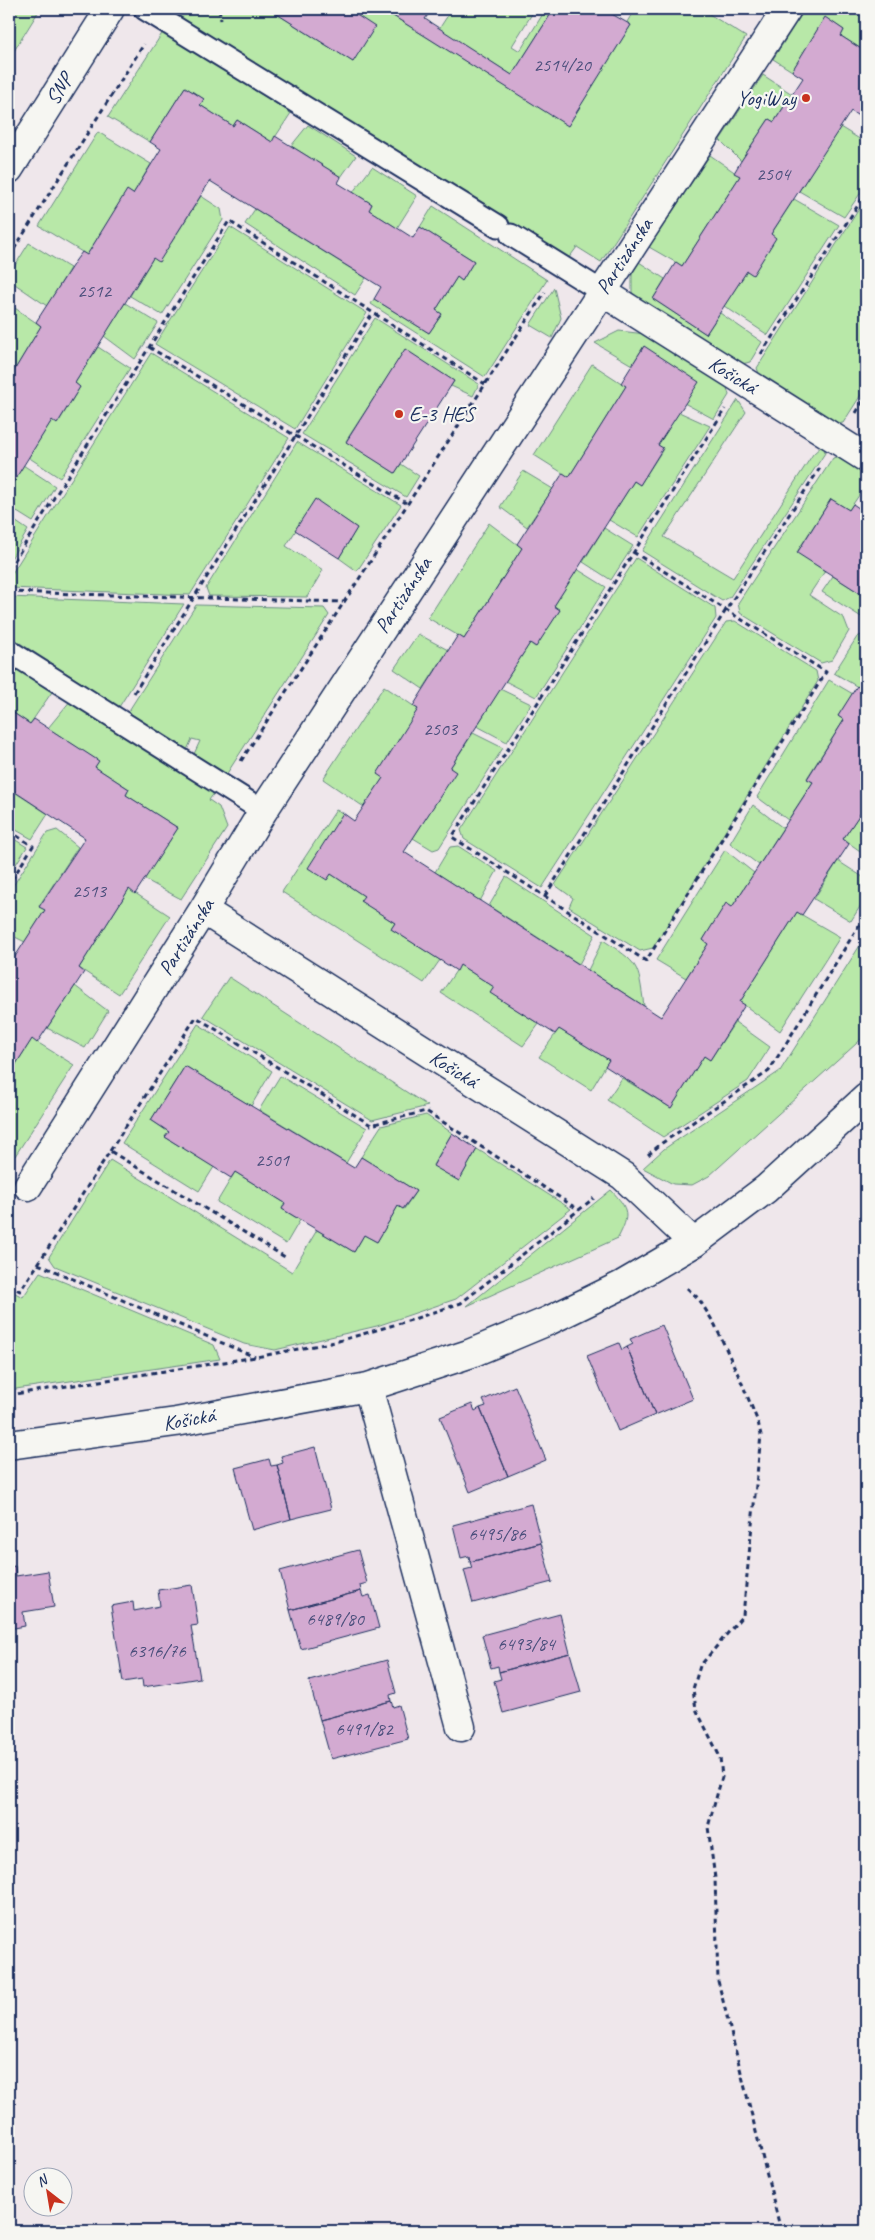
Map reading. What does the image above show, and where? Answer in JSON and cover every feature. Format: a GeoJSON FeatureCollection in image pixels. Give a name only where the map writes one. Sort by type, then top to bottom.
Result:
{"type":"FeatureCollection","features":[{"type":"Feature","properties":{"kind":"street","name":"SNP"},"geometry":{"type":"LineString","coordinates":[[9,170],[110,9]]}},
{"type":"Feature","properties":{"kind":"street","name":"Partizánska"},"geometry":{"type":"LineString","coordinates":[[28,1186],[203,910],[263,811],[787,9]]}},
{"type":"Feature","properties":{"kind":"street","name":"Košická"},"geometry":{"type":"LineString","coordinates":[[601,291],[866,458]]}},
{"type":"Feature","properties":{"kind":"street","name":"Košická"},"geometry":{"type":"LineString","coordinates":[[203,910],[622,1176],[694,1244]]}},
{"type":"Feature","properties":{"kind":"street","name":"Košická"},"geometry":{"type":"LineString","coordinates":[[9,1445],[176,1422],[368,1387],[469,1354],[548,1321],[622,1285],[694,1244],[766,1190],[866,1098]]}},
{"type":"Feature","properties":{"kind":"street"},"geometry":{"type":"LineString","coordinates":[[368,1387],[461,1727]]}},
{"type":"Feature","properties":{"kind":"lane"},"geometry":{"type":"LineString","coordinates":[[153,13],[601,291]]}},
{"type":"Feature","properties":{"kind":"lane"},"geometry":{"type":"LineString","coordinates":[[9,651],[263,811]]}},
{"type":"Feature","properties":{"kind":"path"},"geometry":{"type":"LineString","coordinates":[[9,257],[153,13]]}},
{"type":"Feature","properties":{"kind":"path"},"geometry":{"type":"LineString","coordinates":[[633,552],[826,672],[646,961],[452,837],[633,552],[742,381],[866,193]]}},
{"type":"Feature","properties":{"kind":"path"},"geometry":{"type":"LineString","coordinates":[[9,569],[229,221],[485,384]]}},
{"type":"Feature","properties":{"kind":"path"},"geometry":{"type":"LineString","coordinates":[[224,786],[561,266]]}},
{"type":"Feature","properties":{"kind":"path"},"geometry":{"type":"LineString","coordinates":[[118,720],[373,312]]}},
{"type":"Feature","properties":{"kind":"path"},"geometry":{"type":"LineString","coordinates":[[150,347],[406,504]]}},
{"type":"Feature","properties":{"kind":"path"},"geometry":{"type":"LineString","coordinates":[[544,896],[726,610],[838,441]]}},
{"type":"Feature","properties":{"kind":"path"},"geometry":{"type":"LineString","coordinates":[[9,592],[342,602]]}},
{"type":"Feature","properties":{"kind":"path"},"geometry":{"type":"LineString","coordinates":[[9,831],[34,846],[9,884]]}},
{"type":"Feature","properties":{"kind":"path"},"geometry":{"type":"LineString","coordinates":[[9,1395],[256,1357],[335,1342],[461,1303],[662,1143],[768,1071],[866,914]]}},
{"type":"Feature","properties":{"kind":"path"},"geometry":{"type":"LineString","coordinates":[[9,1285],[20,1291],[196,1017],[371,1125],[426,1111],[579,1210]]}},
{"type":"Feature","properties":{"kind":"path"},"geometry":{"type":"LineString","coordinates":[[110,1151],[285,1257]]}},
{"type":"Feature","properties":{"kind":"path"},"geometry":{"type":"LineString","coordinates":[[38,1264],[256,1357]]}},
{"type":"Feature","properties":{"kind":"path"},"geometry":{"type":"LineString","coordinates":[[687,1288],[699,1299],[715,1325],[748,1397],[761,1435],[743,1614],[700,1666],[692,1689],[696,1709],[720,1757],[722,1777],[708,1826],[715,1878],[718,1981],[781,2231]]}},
{"type":"Feature","properties":{"kind":"green space"},"geometry":{"type":"Polygon","coordinates":[[[9,9],[40,9],[9,59],[9,9]]]}},
{"type":"Feature","properties":{"kind":"green space"},"geometry":{"type":"Polygon","coordinates":[[[177,9],[269,9],[353,62],[349,10],[382,9],[568,125],[631,25],[627,22],[635,9],[701,9],[746,37],[601,262],[577,247],[562,267],[173,15],[177,9]]]}},
{"type":"Feature","properties":{"kind":"green space"},"geometry":{"type":"Polygon","coordinates":[[[452,9],[502,9],[506,11],[508,9],[535,9],[512,46],[520,51],[546,9],[554,9],[512,75],[439,29],[452,9]]]}},
{"type":"Feature","properties":{"kind":"green space"},"geometry":{"type":"Polygon","coordinates":[[[805,9],[866,9],[866,52],[841,36],[844,30],[825,18],[792,71],[773,59],[805,9]]]}},
{"type":"Feature","properties":{"kind":"green space"},"geometry":{"type":"Polygon","coordinates":[[[163,32],[291,113],[272,142],[237,120],[233,126],[200,105],[204,99],[185,87],[150,142],[108,117],[163,32]]]}},
{"type":"Feature","properties":{"kind":"green space"},"geometry":{"type":"Polygon","coordinates":[[[763,75],[792,94],[774,122],[769,119],[741,161],[720,140],[763,75]]]}},
{"type":"Feature","properties":{"kind":"green space"},"geometry":{"type":"Polygon","coordinates":[[[308,125],[356,156],[341,177],[291,146],[308,125]]]}},
{"type":"Feature","properties":{"kind":"green space"},"geometry":{"type":"Polygon","coordinates":[[[840,127],[866,143],[866,185],[844,217],[799,191],[840,127]]]}},
{"type":"Feature","properties":{"kind":"green space"},"geometry":{"type":"Polygon","coordinates":[[[98,132],[151,164],[133,194],[127,191],[87,255],[39,226],[98,132]]]}},
{"type":"Feature","properties":{"kind":"green space"},"geometry":{"type":"Polygon","coordinates":[[[710,155],[740,176],[682,266],[649,247],[710,155]]]}},
{"type":"Feature","properties":{"kind":"green space"},"geometry":{"type":"Polygon","coordinates":[[[372,167],[417,196],[397,228],[369,210],[372,204],[353,192],[372,167]]]}},
{"type":"Feature","properties":{"kind":"green space"},"geometry":{"type":"Polygon","coordinates":[[[201,196],[221,209],[223,220],[162,315],[130,296],[153,258],[171,243],[201,196]]]}},
{"type":"Feature","properties":{"kind":"green space"},"geometry":{"type":"Polygon","coordinates":[[[866,198],[866,387],[843,423],[833,424],[761,379],[757,368],[866,198]]]}},
{"type":"Feature","properties":{"kind":"green space"},"geometry":{"type":"Polygon","coordinates":[[[794,199],[839,225],[768,335],[724,306],[794,199]]]}},
{"type":"Feature","properties":{"kind":"green space"},"geometry":{"type":"Polygon","coordinates":[[[433,206],[547,280],[485,377],[371,304],[374,299],[429,333],[442,314],[436,310],[457,277],[462,281],[474,261],[420,227],[433,206]]]}},
{"type":"Feature","properties":{"kind":"green space"},"geometry":{"type":"Polygon","coordinates":[[[255,209],[366,278],[355,295],[245,224],[255,209]]]}},
{"type":"Feature","properties":{"kind":"green space"},"geometry":{"type":"Polygon","coordinates":[[[230,227],[367,313],[295,429],[155,344],[230,227]]]}},
{"type":"Feature","properties":{"kind":"green space"},"geometry":{"type":"Polygon","coordinates":[[[29,243],[70,268],[47,306],[9,280],[9,275],[29,243]]]}},
{"type":"Feature","properties":{"kind":"green space"},"geometry":{"type":"Polygon","coordinates":[[[639,262],[665,279],[653,299],[706,334],[720,313],[762,342],[750,362],[738,365],[643,308],[632,292],[632,274],[639,262]]]}},
{"type":"Feature","properties":{"kind":"green space"},"geometry":{"type":"Polygon","coordinates":[[[554,288],[561,318],[552,338],[530,325],[554,288]]]}},
{"type":"Feature","properties":{"kind":"green space"},"geometry":{"type":"Polygon","coordinates":[[[125,303],[158,323],[135,359],[104,336],[125,303]]]}},
{"type":"Feature","properties":{"kind":"green space"},"geometry":{"type":"Polygon","coordinates":[[[9,304],[41,326],[9,379],[9,304]]]}},
{"type":"Feature","properties":{"kind":"green space"},"geometry":{"type":"Polygon","coordinates":[[[375,318],[479,384],[473,396],[451,386],[454,381],[405,350],[346,441],[395,473],[401,464],[419,476],[406,497],[302,434],[375,318]]]}},
{"type":"Feature","properties":{"kind":"green space"},"geometry":{"type":"Polygon","coordinates":[[[619,331],[646,334],[726,384],[729,395],[714,419],[684,403],[644,346],[632,365],[595,343],[619,331]]]}},
{"type":"Feature","properties":{"kind":"green space"},"geometry":{"type":"Polygon","coordinates":[[[98,347],[130,368],[60,478],[28,457],[52,420],[58,423],[80,387],[75,383],[98,347]]]}},
{"type":"Feature","properties":{"kind":"green space"},"geometry":{"type":"Polygon","coordinates":[[[151,353],[289,438],[190,595],[9,588],[9,578],[151,353]]]}},
{"type":"Feature","properties":{"kind":"green space"},"geometry":{"type":"Polygon","coordinates":[[[592,364],[626,386],[569,477],[534,455],[592,364]]]}},
{"type":"Feature","properties":{"kind":"green space"},"geometry":{"type":"Polygon","coordinates":[[[738,400],[746,412],[664,537],[733,578],[813,454],[824,444],[825,453],[730,597],[722,601],[642,551],[738,400]]]}},
{"type":"Feature","properties":{"kind":"green space"},"geometry":{"type":"Polygon","coordinates":[[[679,412],[710,426],[638,537],[609,520],[634,481],[640,485],[663,449],[658,445],[679,412]]]}},
{"type":"Feature","properties":{"kind":"green space"},"geometry":{"type":"Polygon","coordinates":[[[297,442],[401,505],[357,571],[339,558],[357,528],[315,500],[286,546],[323,570],[307,597],[209,596],[206,588],[297,442]]]}},
{"type":"Feature","properties":{"kind":"green space"},"geometry":{"type":"Polygon","coordinates":[[[843,455],[866,469],[866,485],[849,510],[831,499],[797,552],[825,571],[809,595],[844,618],[849,631],[832,660],[821,663],[740,613],[738,603],[833,458],[843,455]]]}},
{"type":"Feature","properties":{"kind":"green space"},"geometry":{"type":"Polygon","coordinates":[[[23,465],[55,486],[33,522],[9,507],[9,489],[23,465]]]}},
{"type":"Feature","properties":{"kind":"green space"},"geometry":{"type":"Polygon","coordinates":[[[523,471],[553,489],[527,527],[500,507],[523,471]]]}},
{"type":"Feature","properties":{"kind":"green space"},"geometry":{"type":"Polygon","coordinates":[[[9,517],[28,530],[9,562],[9,517]]]}},
{"type":"Feature","properties":{"kind":"green space"},"geometry":{"type":"Polygon","coordinates":[[[489,523],[522,548],[464,639],[428,618],[489,523]]]}},
{"type":"Feature","properties":{"kind":"green space"},"geometry":{"type":"Polygon","coordinates":[[[604,528],[633,546],[611,580],[583,562],[604,528]]]}},
{"type":"Feature","properties":{"kind":"green space"},"geometry":{"type":"Polygon","coordinates":[[[636,558],[715,608],[716,618],[542,888],[464,839],[461,830],[636,558]]]}},
{"type":"Feature","properties":{"kind":"green space"},"geometry":{"type":"Polygon","coordinates":[[[577,569],[606,587],[536,697],[505,681],[530,643],[535,647],[560,610],[554,606],[577,569]]]}},
{"type":"Feature","properties":{"kind":"green space"},"geometry":{"type":"Polygon","coordinates":[[[833,576],[866,597],[866,620],[822,592],[833,576]]]}},
{"type":"Feature","properties":{"kind":"green space"},"geometry":{"type":"Polygon","coordinates":[[[9,597],[184,604],[119,707],[9,636],[9,597]]]}},
{"type":"Feature","properties":{"kind":"green space"},"geometry":{"type":"Polygon","coordinates":[[[196,605],[324,608],[329,615],[226,775],[194,754],[200,741],[192,739],[187,750],[128,712],[196,605]]]}},
{"type":"Feature","properties":{"kind":"green space"},"geometry":{"type":"Polygon","coordinates":[[[735,621],[816,671],[818,681],[653,948],[640,951],[569,907],[573,898],[555,885],[726,622],[735,621]]]}},
{"type":"Feature","properties":{"kind":"green space"},"geometry":{"type":"Polygon","coordinates":[[[866,633],[866,684],[863,690],[834,673],[857,637],[866,633]]]}},
{"type":"Feature","properties":{"kind":"green space"},"geometry":{"type":"Polygon","coordinates":[[[418,634],[448,650],[423,689],[394,669],[418,634]]]}},
{"type":"Feature","properties":{"kind":"green space"},"geometry":{"type":"Polygon","coordinates":[[[20,667],[54,689],[30,724],[9,710],[9,681],[20,667]]]}},
{"type":"Feature","properties":{"kind":"green space"},"geometry":{"type":"Polygon","coordinates":[[[829,680],[853,694],[838,716],[844,720],[807,778],[813,782],[788,820],[757,797],[829,680]]]}},
{"type":"Feature","properties":{"kind":"green space"},"geometry":{"type":"Polygon","coordinates":[[[384,686],[418,709],[383,778],[364,807],[323,779],[384,686]]]}},
{"type":"Feature","properties":{"kind":"green space"},"geometry":{"type":"Polygon","coordinates":[[[500,689],[531,704],[507,742],[477,726],[500,689]]]}},
{"type":"Feature","properties":{"kind":"green space"},"geometry":{"type":"Polygon","coordinates":[[[71,700],[215,792],[209,800],[219,807],[227,828],[181,899],[144,879],[178,828],[126,795],[129,789],[95,767],[98,761],[48,728],[71,700]]]}},
{"type":"Feature","properties":{"kind":"green space"},"geometry":{"type":"Polygon","coordinates":[[[473,733],[503,748],[439,848],[433,850],[413,838],[455,772],[450,768],[473,733]]]}},
{"type":"Feature","properties":{"kind":"green space"},"geometry":{"type":"Polygon","coordinates":[[[10,789],[48,814],[32,839],[9,826],[10,789]]]}},
{"type":"Feature","properties":{"kind":"green space"},"geometry":{"type":"Polygon","coordinates":[[[753,805],[783,828],[759,865],[730,843],[753,805]]]}},
{"type":"Feature","properties":{"kind":"green space"},"geometry":{"type":"Polygon","coordinates":[[[866,805],[866,855],[843,839],[866,805]]]}},
{"type":"Feature","properties":{"kind":"green space"},"geometry":{"type":"Polygon","coordinates":[[[336,810],[343,813],[327,880],[331,874],[364,896],[361,901],[395,923],[391,929],[440,960],[424,983],[282,892],[336,810]]]}},
{"type":"Feature","properties":{"kind":"green space"},"geometry":{"type":"Polygon","coordinates":[[[57,830],[78,847],[39,906],[45,910],[25,942],[9,934],[9,892],[47,833],[57,830]]]}},
{"type":"Feature","properties":{"kind":"green space"},"geometry":{"type":"Polygon","coordinates":[[[9,836],[27,847],[9,875],[9,836]]]}},
{"type":"Feature","properties":{"kind":"green space"},"geometry":{"type":"Polygon","coordinates":[[[458,846],[497,871],[480,901],[435,872],[450,847],[458,846]]]}},
{"type":"Feature","properties":{"kind":"green space"},"geometry":{"type":"Polygon","coordinates":[[[725,850],[754,873],[732,907],[726,904],[703,940],[708,944],[686,978],[656,960],[725,850]]]}},
{"type":"Feature","properties":{"kind":"green space"},"geometry":{"type":"Polygon","coordinates":[[[838,861],[866,879],[866,897],[851,921],[814,899],[838,861]]]}},
{"type":"Feature","properties":{"kind":"green space"},"geometry":{"type":"Polygon","coordinates":[[[506,877],[595,935],[579,964],[489,906],[506,877]]]}},
{"type":"Feature","properties":{"kind":"green space"},"geometry":{"type":"Polygon","coordinates":[[[129,889],[170,916],[119,994],[79,968],[129,889]]]}},
{"type":"Feature","properties":{"kind":"green space"},"geometry":{"type":"Polygon","coordinates":[[[797,912],[840,937],[780,1031],[740,1002],[797,912]]]}},
{"type":"Feature","properties":{"kind":"green space"},"geometry":{"type":"Polygon","coordinates":[[[866,936],[866,1035],[709,1176],[692,1185],[673,1184],[643,1168],[664,1149],[780,1071],[866,936]]]}},
{"type":"Feature","properties":{"kind":"green space"},"geometry":{"type":"Polygon","coordinates":[[[603,940],[624,954],[635,966],[640,981],[644,1006],[588,970],[603,940]]]}},
{"type":"Feature","properties":{"kind":"green space"},"geometry":{"type":"Polygon","coordinates":[[[460,965],[494,987],[491,993],[539,1024],[523,1046],[441,993],[460,965]]]}},
{"type":"Feature","properties":{"kind":"green space"},"geometry":{"type":"Polygon","coordinates":[[[229,977],[428,1106],[372,1120],[203,1016],[229,977]]]}},
{"type":"Feature","properties":{"kind":"green space"},"geometry":{"type":"Polygon","coordinates":[[[75,986],[108,1011],[85,1048],[47,1028],[75,986]]]}},
{"type":"Feature","properties":{"kind":"green space"},"geometry":{"type":"Polygon","coordinates":[[[735,1022],[770,1047],[748,1081],[663,1137],[607,1100],[622,1078],[671,1108],[704,1056],[710,1060],[735,1022]]]}},
{"type":"Feature","properties":{"kind":"green space"},"geometry":{"type":"Polygon","coordinates":[[[198,1024],[272,1071],[251,1106],[185,1066],[151,1120],[169,1132],[165,1137],[214,1167],[199,1191],[122,1143],[198,1024]]]}},
{"type":"Feature","properties":{"kind":"green space"},"geometry":{"type":"Polygon","coordinates":[[[559,1029],[609,1060],[591,1090],[539,1057],[559,1029]]]}},
{"type":"Feature","properties":{"kind":"green space"},"geometry":{"type":"Polygon","coordinates":[[[32,1039],[74,1065],[15,1156],[9,1152],[9,1075],[32,1039]]]}},
{"type":"Feature","properties":{"kind":"green space"},"geometry":{"type":"Polygon","coordinates":[[[280,1076],[367,1128],[346,1163],[259,1110],[280,1076]]]}},
{"type":"Feature","properties":{"kind":"green space"},"geometry":{"type":"Polygon","coordinates":[[[426,1115],[452,1133],[433,1165],[459,1181],[477,1149],[571,1209],[456,1299],[377,1326],[275,1350],[244,1344],[55,1266],[49,1257],[110,1160],[292,1272],[317,1230],[354,1252],[364,1235],[377,1242],[398,1206],[404,1209],[416,1191],[361,1157],[381,1126],[426,1115]]]}},
{"type":"Feature","properties":{"kind":"green space"},"geometry":{"type":"Polygon","coordinates":[[[235,1172],[285,1203],[282,1209],[300,1220],[286,1244],[217,1202],[235,1172]]]}},
{"type":"Feature","properties":{"kind":"green space"},"geometry":{"type":"Polygon","coordinates":[[[611,1190],[621,1202],[626,1212],[626,1218],[618,1238],[467,1306],[611,1190]]]}},
{"type":"Feature","properties":{"kind":"green space"},"geometry":{"type":"Polygon","coordinates":[[[40,1272],[214,1345],[220,1359],[9,1390],[9,1290],[23,1297],[40,1272]]]}},
{"type":"Feature","properties":{"kind":"building"},"geometry":{"type":"Polygon","coordinates":[[[269,9],[350,9],[375,27],[353,62],[269,9]]]}},
{"type":"Feature","properties":{"kind":"building"},"geometry":{"type":"Polygon","coordinates":[[[382,9],[432,9],[425,19],[512,75],[554,9],[603,9],[631,25],[568,126],[382,9]]]}},
{"type":"Feature","properties":{"kind":"building"},"geometry":{"type":"Polygon","coordinates":[[[825,17],[844,30],[841,36],[866,52],[866,121],[851,111],[771,234],[776,238],[753,275],[747,271],[706,334],[653,299],[676,262],[682,266],[740,176],[734,173],[741,161],[769,119],[774,122],[803,78],[792,71],[825,17]]]}},
{"type":"Feature","properties":{"kind":"building"},"geometry":{"type":"Polygon","coordinates":[[[185,87],[204,99],[200,105],[233,126],[237,120],[272,142],[275,136],[341,177],[338,183],[372,204],[369,210],[413,238],[420,227],[474,261],[462,281],[457,277],[436,310],[442,314],[429,333],[374,299],[381,287],[210,181],[159,262],[153,258],[75,383],[80,387],[57,424],[52,420],[9,489],[9,379],[41,326],[36,322],[76,260],[82,252],[87,255],[127,190],[133,194],[161,149],[150,142],[185,87]]]}},
{"type":"Feature","properties":{"kind":"building"},"geometry":{"type":"Polygon","coordinates":[[[644,346],[699,382],[658,445],[663,448],[640,485],[634,481],[554,606],[560,610],[536,647],[530,643],[450,768],[456,772],[404,852],[661,1017],[708,944],[703,940],[726,903],[732,907],[813,782],[807,779],[844,720],[838,716],[857,686],[863,690],[866,684],[866,805],[843,839],[849,844],[802,915],[797,912],[740,1002],[745,1005],[710,1060],[704,1056],[671,1108],[605,1066],[609,1060],[559,1029],[555,1034],[490,993],[494,987],[460,965],[457,971],[391,929],[395,923],[360,901],[364,896],[331,874],[327,880],[308,868],[343,813],[354,821],[383,778],[377,774],[418,709],[413,706],[458,635],[464,639],[522,548],[517,544],[563,473],[569,477],[626,386],[621,383],[644,346]]]}},
{"type":"Feature","properties":{"kind":"building","name":"E-3 HES"},"geometry":{"type":"Polygon","coordinates":[[[405,349],[454,381],[395,473],[346,442],[405,349]]]}},
{"type":"Feature","properties":{"kind":"building"},"geometry":{"type":"Polygon","coordinates":[[[315,499],[357,528],[339,558],[295,530],[315,499]]]}},
{"type":"Feature","properties":{"kind":"building"},"geometry":{"type":"Polygon","coordinates":[[[831,499],[849,510],[853,504],[866,513],[866,597],[797,553],[831,499]]]}},
{"type":"Feature","properties":{"kind":"building"},"geometry":{"type":"Polygon","coordinates":[[[9,710],[30,724],[34,719],[99,761],[95,767],[129,789],[126,795],[178,828],[135,894],[129,889],[79,968],[84,972],[75,986],[37,1043],[32,1039],[9,1075],[9,966],[45,910],[39,907],[85,838],[9,788],[9,710]]]}},
{"type":"Feature","properties":{"kind":"building"},"geometry":{"type":"Polygon","coordinates":[[[185,1066],[354,1168],[361,1157],[416,1191],[403,1209],[398,1206],[377,1242],[364,1235],[354,1252],[282,1209],[285,1203],[235,1172],[231,1178],[165,1137],[169,1132],[151,1120],[185,1066]]]}},
{"type":"Feature","properties":{"kind":"building"},"geometry":{"type":"Polygon","coordinates":[[[452,1133],[477,1149],[459,1181],[433,1166],[452,1133]]]}},
{"type":"Feature","properties":{"kind":"building"},"geometry":{"type":"Polygon","coordinates":[[[662,1325],[693,1399],[655,1415],[627,1347],[633,1344],[630,1339],[662,1325]]]}},
{"type":"Feature","properties":{"kind":"building"},"geometry":{"type":"Polygon","coordinates":[[[619,1343],[622,1350],[627,1347],[655,1415],[618,1431],[587,1356],[619,1343]]]}},
{"type":"Feature","properties":{"kind":"building"},"geometry":{"type":"Polygon","coordinates":[[[515,1386],[546,1460],[508,1476],[480,1408],[486,1406],[483,1400],[515,1386]]]}},
{"type":"Feature","properties":{"kind":"building"},"geometry":{"type":"Polygon","coordinates":[[[472,1404],[475,1411],[480,1408],[508,1476],[470,1492],[440,1417],[472,1404]]]}},
{"type":"Feature","properties":{"kind":"building"},"geometry":{"type":"Polygon","coordinates":[[[315,1447],[331,1509],[291,1519],[277,1465],[283,1463],[281,1456],[315,1447]]]}},
{"type":"Feature","properties":{"kind":"building"},"geometry":{"type":"Polygon","coordinates":[[[269,1459],[271,1466],[277,1465],[291,1519],[252,1530],[235,1468],[269,1459]]]}},
{"type":"Feature","properties":{"kind":"building"},"geometry":{"type":"Polygon","coordinates":[[[531,1504],[541,1543],[470,1562],[469,1556],[461,1558],[453,1525],[531,1504]]]}},
{"type":"Feature","properties":{"kind":"building"},"geometry":{"type":"Polygon","coordinates":[[[541,1543],[552,1582],[473,1603],[464,1570],[472,1568],[470,1562],[541,1543]]]}},
{"type":"Feature","properties":{"kind":"building"},"geometry":{"type":"Polygon","coordinates":[[[358,1550],[367,1583],[360,1585],[361,1591],[290,1610],[280,1571],[358,1550]]]}},
{"type":"Feature","properties":{"kind":"building"},"geometry":{"type":"Polygon","coordinates":[[[15,1566],[16,1576],[48,1571],[54,1607],[23,1612],[25,1626],[9,1629],[9,1567],[15,1566]]]}},
{"type":"Feature","properties":{"kind":"building"},"geometry":{"type":"Polygon","coordinates":[[[192,1585],[198,1625],[191,1626],[200,1678],[143,1687],[142,1679],[123,1682],[111,1606],[133,1602],[134,1611],[160,1606],[158,1590],[192,1585]]]}},
{"type":"Feature","properties":{"kind":"building"},"geometry":{"type":"Polygon","coordinates":[[[361,1591],[363,1597],[370,1595],[379,1628],[301,1649],[290,1610],[361,1591]]]}},
{"type":"Feature","properties":{"kind":"building"},"geometry":{"type":"Polygon","coordinates":[[[560,1614],[570,1653],[499,1672],[498,1666],[491,1668],[482,1635],[560,1614]]]}},
{"type":"Feature","properties":{"kind":"building"},"geometry":{"type":"Polygon","coordinates":[[[570,1653],[581,1692],[503,1713],[494,1681],[501,1679],[499,1672],[570,1653]]]}},
{"type":"Feature","properties":{"kind":"building"},"geometry":{"type":"Polygon","coordinates":[[[387,1660],[396,1693],[390,1695],[391,1701],[320,1720],[309,1681],[387,1660]]]}},
{"type":"Feature","properties":{"kind":"building"},"geometry":{"type":"Polygon","coordinates":[[[391,1701],[393,1707],[399,1705],[408,1739],[331,1759],[320,1720],[391,1701]]]}},
{"type":"Feature","properties":{"kind":"place","name":"YogiWay"},"geometry":{"type":"Point","coordinates":[806,98]}},
{"type":"Feature","properties":{"kind":"place","name":"E-3 HES"},"geometry":{"type":"Point","coordinates":[399,414]}}]}
